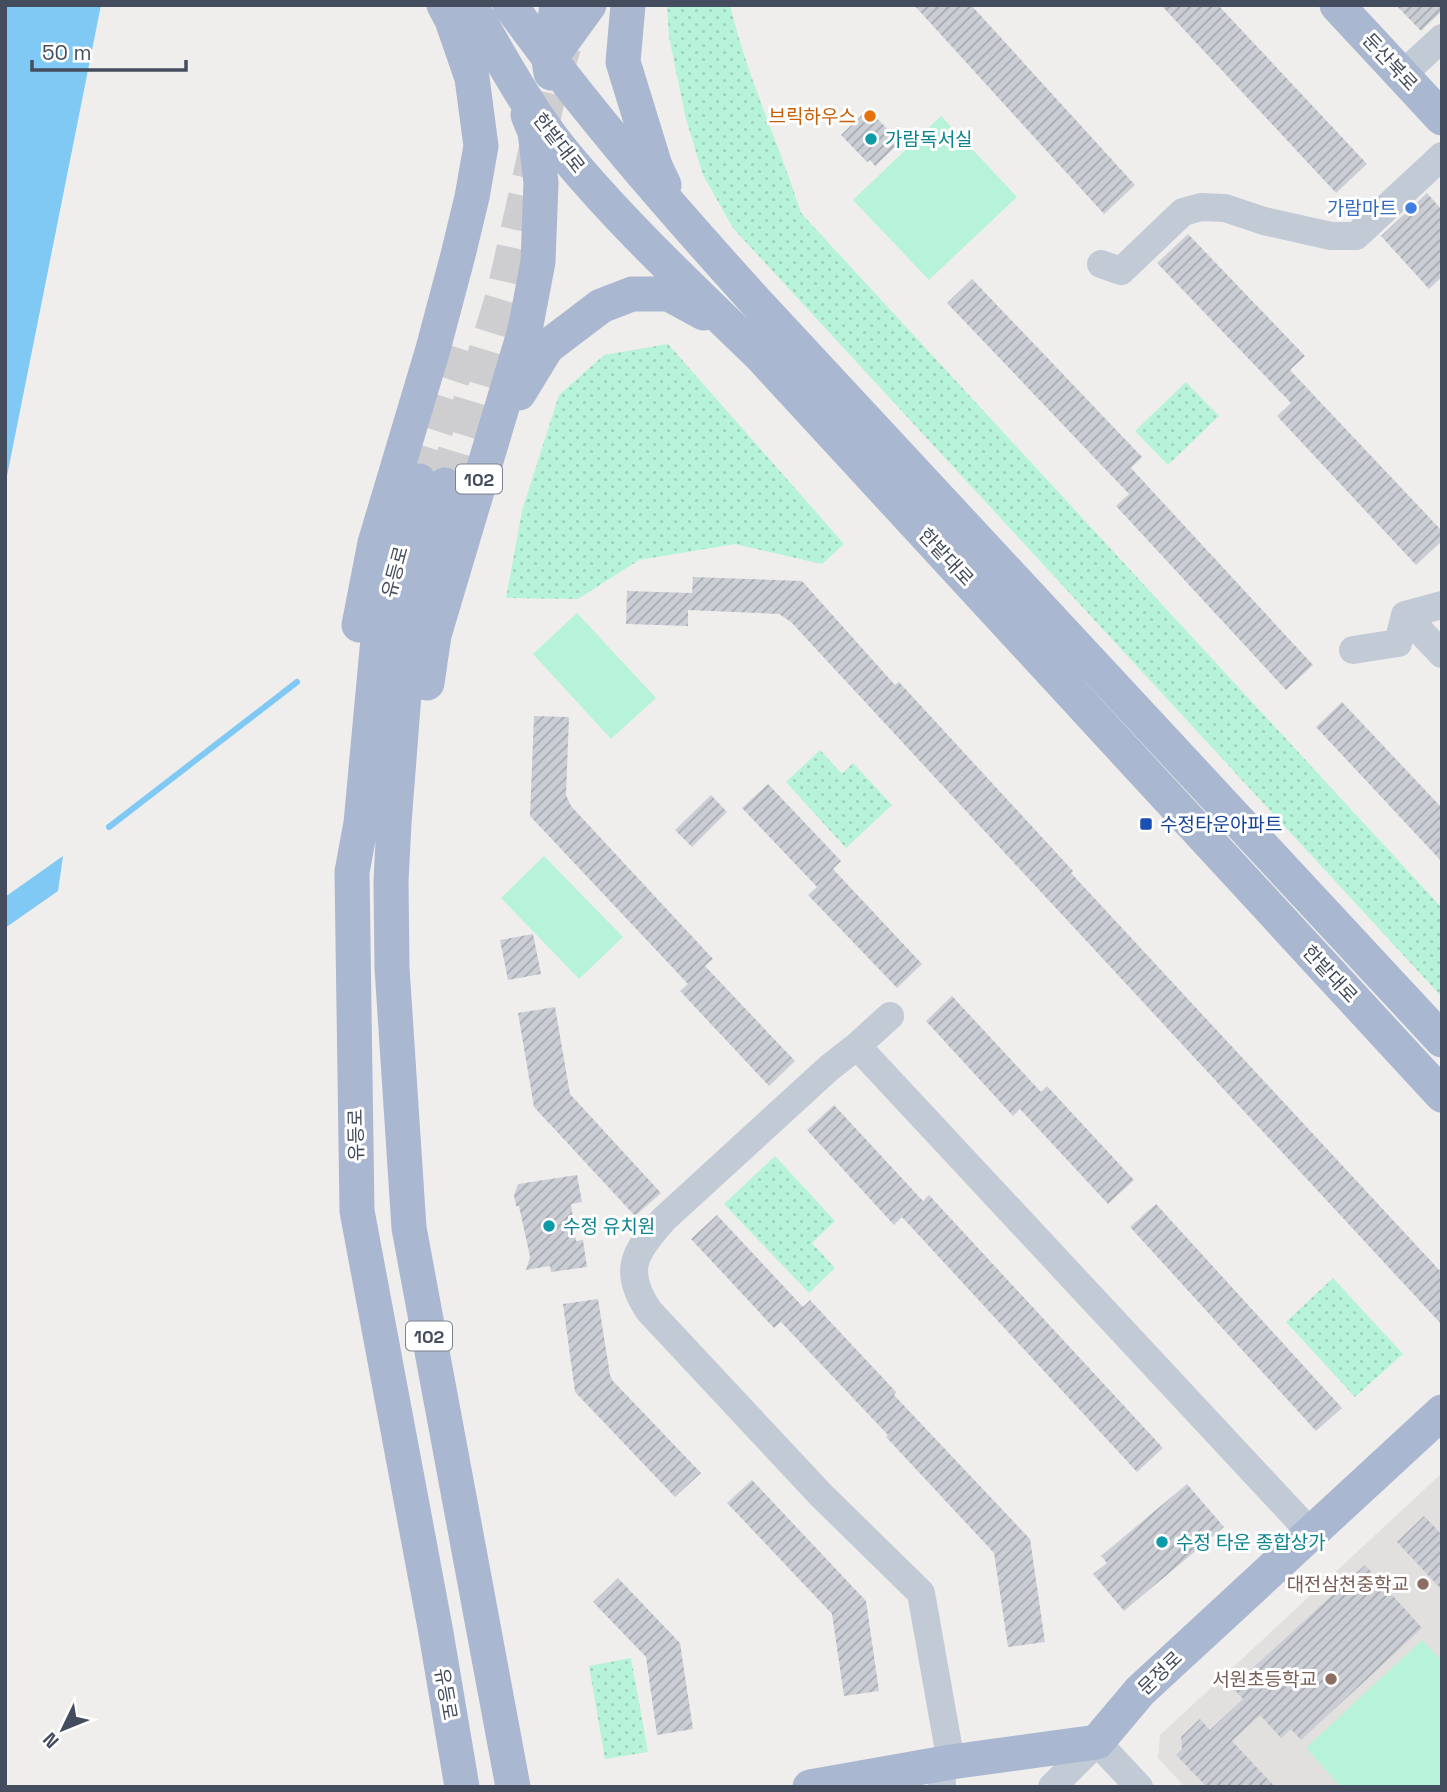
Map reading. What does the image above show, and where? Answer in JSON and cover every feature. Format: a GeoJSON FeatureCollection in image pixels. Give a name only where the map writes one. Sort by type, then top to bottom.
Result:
{"type":"FeatureCollection","features":[{"type":"Feature","properties":{"kind":"main road"},"geometry":{"type":"LineString","coordinates":[[352,872],[344,831],[344,752],[355,643],[375,543],[433,349],[472,197],[481,146],[472,78],[444,5]]}},
{"type":"Feature","properties":{"kind":"main road","name":"한밭대로"},"geometry":{"type":"LineString","coordinates":[[470,5],[513,79],[561,149],[641,238],[760,355],[1442,1094]]}},
{"type":"Feature","properties":{"kind":"main road"},"geometry":{"type":"LineString","coordinates":[[509,5],[513,79],[549,60],[589,5]]}},
{"type":"Feature","properties":{"kind":"main road","name":"한밭대로"},"geometry":{"type":"LineString","coordinates":[[509,5],[549,60],[676,214],[1442,1040]]}},
{"type":"Feature","properties":{"kind":"main road"},"geometry":{"type":"LineString","coordinates":[[557,5],[549,60],[561,149]]}},
{"type":"Feature","properties":{"kind":"main road"},"geometry":{"type":"LineString","coordinates":[[628,5],[622,62],[655,166],[676,214]]}},
{"type":"Feature","properties":{"kind":"main road","name":"둔산북로"},"geometry":{"type":"LineString","coordinates":[[1337,5],[1442,118]]}},
{"type":"Feature","properties":{"kind":"main road","name":"102"},"geometry":{"type":"LineString","coordinates":[[391,881],[410,841],[418,752],[434,635],[524,330],[538,262],[541,183],[535,132],[513,79]]}},
{"type":"Feature","properties":{"kind":"main road"},"geometry":{"type":"LineString","coordinates":[[486,455],[519,391],[547,347],[601,306],[632,294],[669,294],[702,311],[760,355]]}},
{"type":"Feature","properties":{"kind":"main road","name":"유등로"},"geometry":{"type":"LineString","coordinates":[[462,1787],[357,1210],[352,872],[361,823],[378,639],[432,483],[410,630],[391,881],[392,968],[409,1228],[513,1787]]}},
{"type":"Feature","properties":{"kind":"main road","name":"문정로"},"geometry":{"type":"LineString","coordinates":[[1097,1742],[1140,1691],[1442,1412]]}},
{"type":"Feature","properties":{"kind":"main road"},"geometry":{"type":"LineString","coordinates":[[810,1787],[945,1771],[1097,1742]]}},
{"type":"Feature","properties":{"kind":"street"},"geometry":{"type":"LineString","coordinates":[[1402,75],[1442,38]]}},
{"type":"Feature","properties":{"kind":"street"},"geometry":{"type":"LineString","coordinates":[[1101,264],[1121,271],[1183,212],[1201,207],[1225,208],[1264,221],[1331,236],[1356,236],[1442,156]]}},
{"type":"Feature","properties":{"kind":"street"},"geometry":{"type":"LineString","coordinates":[[1405,615],[1442,605]]}},
{"type":"Feature","properties":{"kind":"street"},"geometry":{"type":"LineString","coordinates":[[1353,650],[1398,643],[1405,615]]}},
{"type":"Feature","properties":{"kind":"street"},"geometry":{"type":"LineString","coordinates":[[1405,615],[1442,654]]}},
{"type":"Feature","properties":{"kind":"street"},"geometry":{"type":"LineString","coordinates":[[890,1016],[664,1219],[638,1252],[633,1265],[633,1280],[649,1311],[821,1495],[921,1593],[945,1771]]}},
{"type":"Feature","properties":{"kind":"street"},"geometry":{"type":"LineString","coordinates":[[857,1046],[1311,1533]]}},
{"type":"Feature","properties":{"kind":"street"},"geometry":{"type":"LineString","coordinates":[[1052,1787],[1097,1742],[1139,1787]]}},
{"type":"Feature","properties":{"kind":"shaded area","name":"서원초등학교"},"geometry":{"type":"Polygon","coordinates":[[[1442,1473],[1442,1787],[1185,1787],[1158,1758],[1160,1735],[1442,1473]]]}},
{"type":"Feature","properties":{"kind":"green space"},"geometry":{"type":"Polygon","coordinates":[[[667,5],[730,5],[745,58],[801,213],[1442,908],[1442,997],[733,228],[703,175],[686,119],[669,37],[667,5]]]}},
{"type":"Feature","properties":{"kind":"green space"},"geometry":{"type":"Polygon","coordinates":[[[941,116],[1017,197],[929,280],[853,200],[941,116]]]}},
{"type":"Feature","properties":{"kind":"green space"},"geometry":{"type":"Polygon","coordinates":[[[668,344],[844,544],[822,564],[735,544],[639,560],[578,599],[506,598],[522,511],[559,395],[604,355],[668,344]]]}},
{"type":"Feature","properties":{"kind":"green space"},"geometry":{"type":"Polygon","coordinates":[[[1186,382],[1219,416],[1168,465],[1135,431],[1186,382]]]}},
{"type":"Feature","properties":{"kind":"green space"},"geometry":{"type":"Polygon","coordinates":[[[577,613],[656,698],[611,739],[533,654],[577,613]]]}},
{"type":"Feature","properties":{"kind":"green space"},"geometry":{"type":"Polygon","coordinates":[[[820,750],[842,774],[853,763],[892,805],[846,848],[786,782],[820,750]]]}},
{"type":"Feature","properties":{"kind":"green space"},"geometry":{"type":"Polygon","coordinates":[[[544,856],[623,937],[579,979],[501,898],[544,856]]]}},
{"type":"Feature","properties":{"kind":"green space"},"geometry":{"type":"Polygon","coordinates":[[[775,1156],[835,1221],[812,1243],[835,1268],[809,1293],[724,1204],[775,1156]]]}},
{"type":"Feature","properties":{"kind":"green space"},"geometry":{"type":"Polygon","coordinates":[[[1333,1278],[1403,1354],[1355,1397],[1286,1322],[1333,1278]]]}},
{"type":"Feature","properties":{"kind":"green space"},"geometry":{"type":"Polygon","coordinates":[[[1422,1640],[1442,1661],[1442,1787],[1341,1787],[1306,1748],[1422,1640]]]}},
{"type":"Feature","properties":{"kind":"green space"},"geometry":{"type":"Polygon","coordinates":[[[631,1658],[648,1752],[605,1759],[589,1666],[631,1658]]]}},
{"type":"Feature","properties":{"kind":"water"},"geometry":{"type":"Polygon","coordinates":[[[5,5],[101,5],[5,486],[5,5]]]}},
{"type":"Feature","properties":{"kind":"water"},"geometry":{"type":"Polygon","coordinates":[[[63,856],[58,891],[5,928],[5,897],[63,856]]]}},
{"type":"Feature","properties":{"kind":"building"},"geometry":{"type":"Polygon","coordinates":[[[914,5],[971,5],[1135,185],[1104,214],[914,5]]]}},
{"type":"Feature","properties":{"kind":"building"},"geometry":{"type":"Polygon","coordinates":[[[1161,5],[1218,5],[1367,164],[1336,193],[1161,5]]]}},
{"type":"Feature","properties":{"kind":"building"},"geometry":{"type":"Polygon","coordinates":[[[1396,5],[1442,5],[1442,11],[1421,31],[1396,5]]]}},
{"type":"Feature","properties":{"kind":"building","name":"가람독서실"},"geometry":{"type":"Polygon","coordinates":[[[868,109],[900,142],[875,166],[870,160],[867,162],[841,135],[868,109]]]}},
{"type":"Feature","properties":{"kind":"building"},"geometry":{"type":"Polygon","coordinates":[[[1427,193],[1442,210],[1442,277],[1429,289],[1381,236],[1427,193]]]}},
{"type":"Feature","properties":{"kind":"building"},"geometry":{"type":"Polygon","coordinates":[[[1188,234],[1305,356],[1290,370],[1442,531],[1442,541],[1416,565],[1277,416],[1291,403],[1157,263],[1188,234]]]}},
{"type":"Feature","properties":{"kind":"building"},"geometry":{"type":"Polygon","coordinates":[[[972,279],[1142,457],[1131,468],[1313,665],[1286,690],[1116,506],[1129,494],[947,303],[972,279]]]}},
{"type":"Feature","properties":{"kind":"building"},"geometry":{"type":"Polygon","coordinates":[[[693,577],[802,581],[895,685],[899,682],[1073,871],[1071,873],[1442,1273],[1442,1325],[791,622],[779,614],[688,610],[688,626],[626,624],[627,591],[692,593],[693,577]]]}},
{"type":"Feature","properties":{"kind":"building"},"geometry":{"type":"Polygon","coordinates":[[[1342,702],[1442,808],[1442,862],[1316,727],[1342,702]]]}},
{"type":"Feature","properties":{"kind":"building"},"geometry":{"type":"Polygon","coordinates":[[[534,716],[569,717],[566,795],[571,806],[713,959],[705,966],[795,1061],[769,1086],[680,991],[688,984],[530,816],[534,716]]]}},
{"type":"Feature","properties":{"kind":"building"},"geometry":{"type":"Polygon","coordinates":[[[768,784],[841,861],[833,869],[922,964],[897,988],[808,895],[817,887],[742,808],[768,784]]]}},
{"type":"Feature","properties":{"kind":"building"},"geometry":{"type":"Polygon","coordinates":[[[711,795],[727,812],[692,847],[675,830],[711,795]]]}},
{"type":"Feature","properties":{"kind":"building"},"geometry":{"type":"Polygon","coordinates":[[[533,934],[541,974],[508,980],[500,940],[533,934]]]}},
{"type":"Feature","properties":{"kind":"building"},"geometry":{"type":"Polygon","coordinates":[[[952,996],[1041,1092],[1047,1086],[1134,1180],[1108,1204],[1020,1109],[1013,1116],[926,1021],[952,996]]]}},
{"type":"Feature","properties":{"kind":"building"},"geometry":{"type":"Polygon","coordinates":[[[555,1007],[570,1094],[661,1193],[635,1216],[534,1107],[518,1013],[555,1007]]]}},
{"type":"Feature","properties":{"kind":"building"},"geometry":{"type":"Polygon","coordinates":[[[834,1105],[923,1201],[929,1195],[1163,1448],[1137,1472],[902,1217],[894,1225],[807,1130],[834,1105]]]}},
{"type":"Feature","properties":{"kind":"building","name":"수정 유치원"},"geometry":{"type":"Polygon","coordinates":[[[577,1175],[582,1202],[571,1204],[576,1241],[583,1240],[587,1267],[551,1272],[550,1266],[526,1270],[530,1257],[514,1195],[518,1184],[577,1175]]]}},
{"type":"Feature","properties":{"kind":"building"},"geometry":{"type":"Polygon","coordinates":[[[1156,1204],[1342,1408],[1316,1431],[1130,1227],[1156,1204]]]}},
{"type":"Feature","properties":{"kind":"building"},"geometry":{"type":"Polygon","coordinates":[[[717,1215],[803,1307],[810,1300],[896,1392],[894,1395],[1030,1539],[1045,1642],[1008,1647],[994,1553],[781,1322],[774,1328],[691,1239],[717,1215]]]}},
{"type":"Feature","properties":{"kind":"building"},"geometry":{"type":"Polygon","coordinates":[[[598,1299],[613,1381],[701,1473],[675,1497],[575,1392],[563,1304],[598,1299]]]}},
{"type":"Feature","properties":{"kind":"building"},"geometry":{"type":"Polygon","coordinates":[[[752,1480],[866,1601],[879,1691],[844,1696],[832,1614],[727,1503],[752,1480]]]}},
{"type":"Feature","properties":{"kind":"building","name":"수정 타운 종합상가"},"geometry":{"type":"Polygon","coordinates":[[[1187,1484],[1224,1527],[1124,1611],[1093,1574],[1107,1563],[1101,1556],[1187,1484]]]}},
{"type":"Feature","properties":{"kind":"building"},"geometry":{"type":"Polygon","coordinates":[[[1424,1516],[1442,1535],[1442,1590],[1397,1542],[1424,1516]]]}},
{"type":"Feature","properties":{"kind":"building"},"geometry":{"type":"Polygon","coordinates":[[[1365,1565],[1422,1628],[1301,1740],[1291,1729],[1281,1738],[1260,1715],[1232,1741],[1275,1787],[1207,1787],[1176,1755],[1182,1749],[1181,1737],[1200,1719],[1210,1730],[1243,1699],[1232,1687],[1365,1565]]]}},
{"type":"Feature","properties":{"kind":"building"},"geometry":{"type":"Polygon","coordinates":[[[618,1578],[680,1643],[693,1729],[657,1735],[646,1657],[593,1602],[618,1578]]]}},
{"type":"Feature","properties":{"kind":"waterway"},"geometry":{"type":"LineString","coordinates":[[109,827],[297,682]]}},
{"type":"Feature","properties":{"kind":"tunnel"},"geometry":{"type":"LineString","coordinates":[[445,485],[504,293],[550,88],[564,46]]}},
{"type":"Feature","properties":{"kind":"tunnel"},"geometry":{"type":"LineString","coordinates":[[419,481],[462,349]]}},
{"type":"Feature","properties":{"kind":"place","name":"브릭하우스"},"geometry":{"type":"Point","coordinates":[870,116]}},
{"type":"Feature","properties":{"kind":"place","name":"가람독서실"},"geometry":{"type":"Point","coordinates":[871,139]}},
{"type":"Feature","properties":{"kind":"place","name":"가람마트"},"geometry":{"type":"Point","coordinates":[1411,208]}},
{"type":"Feature","properties":{"kind":"place","name":"수정타운아파트"},"geometry":{"type":"Point","coordinates":[1146,824]}},
{"type":"Feature","properties":{"kind":"place","name":"수정 유치원"},"geometry":{"type":"Point","coordinates":[549,1226]}},
{"type":"Feature","properties":{"kind":"place","name":"수정 타운 종합상가"},"geometry":{"type":"Point","coordinates":[1162,1542]}},
{"type":"Feature","properties":{"kind":"place","name":"대전삼천중학교"},"geometry":{"type":"Point","coordinates":[1423,1584]}},
{"type":"Feature","properties":{"kind":"place","name":"서원초등학교"},"geometry":{"type":"Point","coordinates":[1331,1679]}}]}
